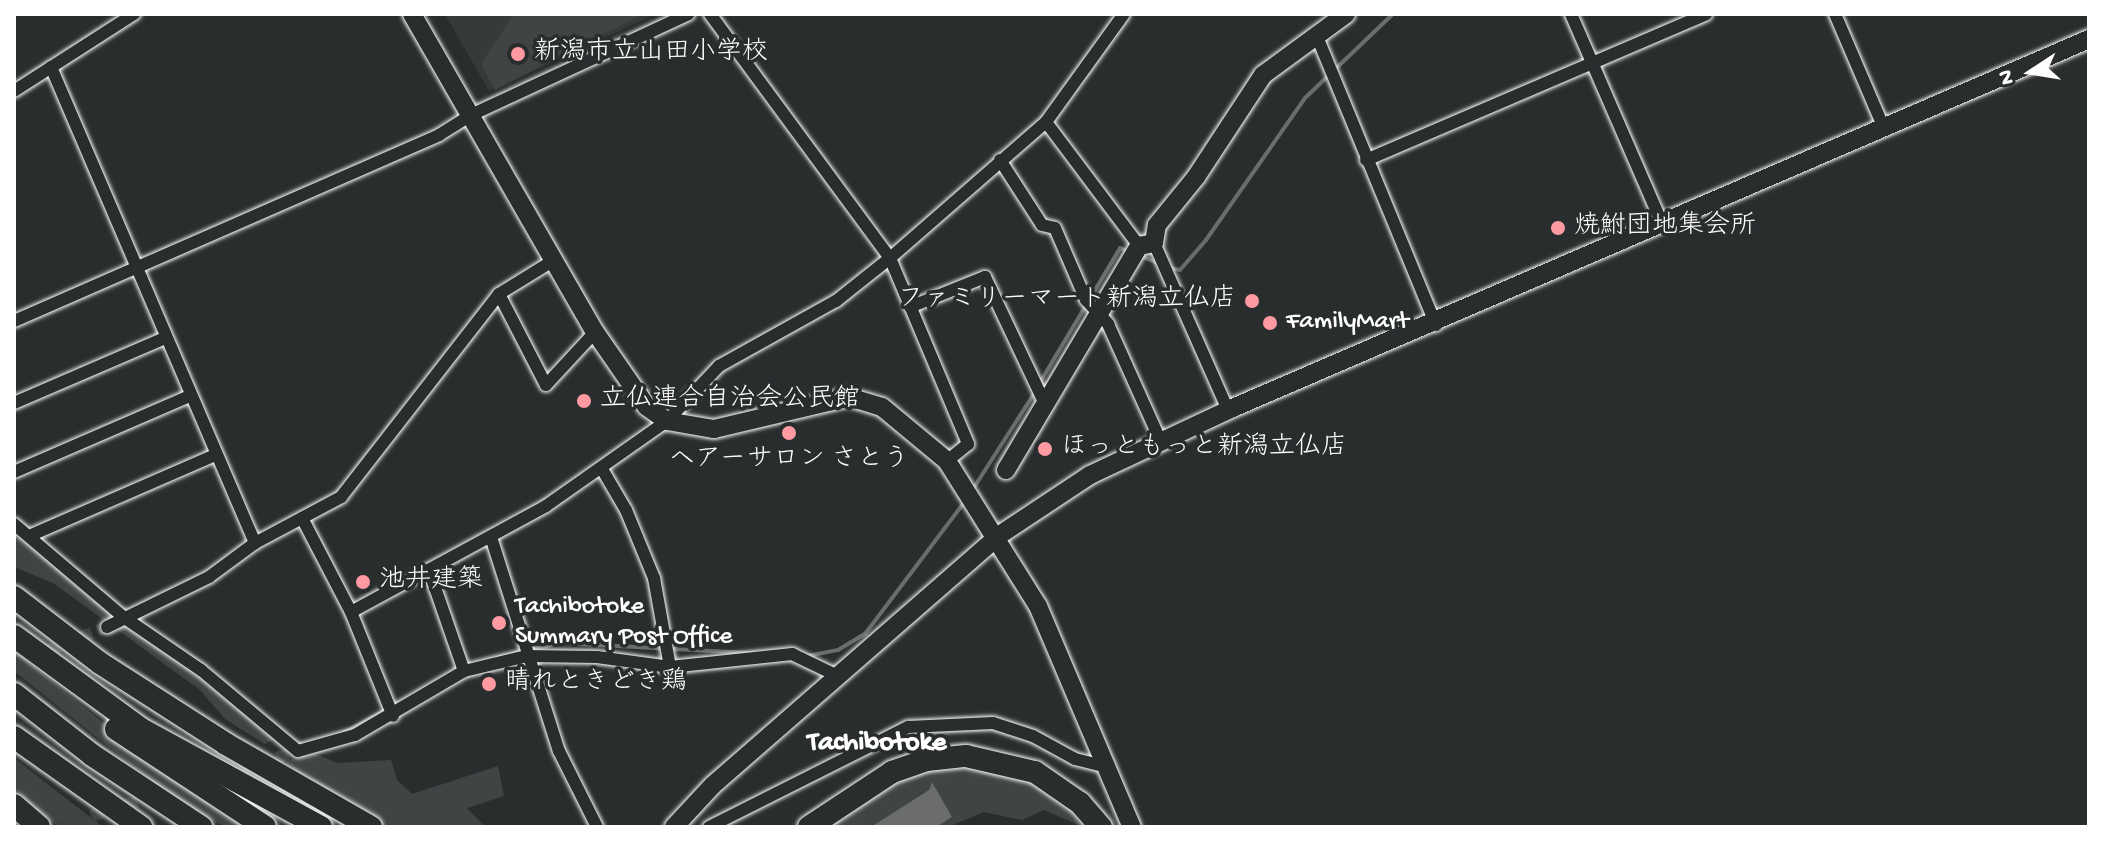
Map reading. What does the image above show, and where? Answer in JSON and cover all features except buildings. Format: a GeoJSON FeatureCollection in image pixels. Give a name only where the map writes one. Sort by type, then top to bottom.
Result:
{"type":"FeatureCollection","features":[{"type":"Feature","properties":{"kind":"highway"},"geometry":{"type":"LineString","coordinates":[[14,597],[100,663],[201,728],[371,827]]}},
{"type":"Feature","properties":{"kind":"highway"},"geometry":{"type":"LineString","coordinates":[[14,637],[114,727],[265,827]]}},
{"type":"Feature","properties":{"kind":"highway"},"geometry":{"type":"LineString","coordinates":[[14,637],[141,729],[321,827]]}},
{"type":"Feature","properties":{"kind":"highway"},"geometry":{"type":"LineString","coordinates":[[14,694],[92,755],[201,827]]}},
{"type":"Feature","properties":{"kind":"highway"},"geometry":{"type":"LineString","coordinates":[[14,737],[141,827]]}},
{"type":"Feature","properties":{"kind":"highway"},"geometry":{"type":"LineString","coordinates":[[14,753],[113,827]]}},
{"type":"Feature","properties":{"kind":"highway"},"geometry":{"type":"LineString","coordinates":[[809,827],[892,772],[927,760],[966,756],[1035,772],[1080,803],[1101,827]]}},
{"type":"Feature","properties":{"kind":"highway"},"geometry":{"type":"LineString","coordinates":[[14,805],[39,827]]}},
{"type":"Feature","properties":{"kind":"street"},"geometry":{"type":"LineString","coordinates":[[14,91],[134,14]]}},
{"type":"Feature","properties":{"kind":"street"},"geometry":{"type":"LineString","coordinates":[[412,14],[628,386],[667,421],[714,429],[849,397],[882,407],[947,461],[998,536],[1038,606],[1132,827]]}},
{"type":"Feature","properties":{"kind":"street"},"geometry":{"type":"LineString","coordinates":[[14,321],[137,270],[439,135],[471,115],[689,14]]}},
{"type":"Feature","properties":{"kind":"street"},"geometry":{"type":"LineString","coordinates":[[710,14],[890,258],[968,444],[947,461]]}},
{"type":"Feature","properties":{"kind":"street"},"geometry":{"type":"LineString","coordinates":[[351,612],[491,537],[602,469],[667,421],[719,366],[836,301],[1046,122],[1124,14]]}},
{"type":"Feature","properties":{"kind":"street"},"geometry":{"type":"LineString","coordinates":[[1006,470],[1098,316],[1147,245],[1157,225],[1196,177],[1263,75],[1346,14]]}},
{"type":"Feature","properties":{"kind":"street"},"geometry":{"type":"LineString","coordinates":[[1571,14],[1661,221]]}},
{"type":"Feature","properties":{"kind":"street"},"geometry":{"type":"LineString","coordinates":[[1366,160],[1706,14]]}},
{"type":"Feature","properties":{"kind":"street"},"geometry":{"type":"LineString","coordinates":[[1835,14],[1883,126]]}},
{"type":"Feature","properties":{"kind":"street"},"geometry":{"type":"LineString","coordinates":[[1316,34],[1436,325]]}},
{"type":"Feature","properties":{"kind":"street"},"geometry":{"type":"LineString","coordinates":[[674,827],[713,785],[998,536],[1090,475],[1228,410],[1436,325],[1661,221],[2089,39]]}},
{"type":"Feature","properties":{"kind":"street"},"geometry":{"type":"LineString","coordinates":[[51,67],[255,543]]}},
{"type":"Feature","properties":{"kind":"street"},"geometry":{"type":"LineString","coordinates":[[1046,122],[1147,245],[1228,410]]}},
{"type":"Feature","properties":{"kind":"street"},"geometry":{"type":"LineString","coordinates":[[1000,160],[1042,225],[1055,228],[1098,316],[1108,324],[1161,442]]}},
{"type":"Feature","properties":{"kind":"street"},"geometry":{"type":"LineString","coordinates":[[107,627],[122,616],[209,577],[255,543],[341,497],[499,294],[554,260]]}},
{"type":"Feature","properties":{"kind":"street"},"geometry":{"type":"LineString","coordinates":[[910,307],[985,277],[1045,404]]}},
{"type":"Feature","properties":{"kind":"street"},"geometry":{"type":"LineString","coordinates":[[499,294],[546,385],[595,332]]}},
{"type":"Feature","properties":{"kind":"street"},"geometry":{"type":"LineString","coordinates":[[14,403],[165,338]]}},
{"type":"Feature","properties":{"kind":"street"},"geometry":{"type":"LineString","coordinates":[[14,472],[190,396]]}},
{"type":"Feature","properties":{"kind":"street"},"geometry":{"type":"LineString","coordinates":[[29,536],[215,455]]}},
{"type":"Feature","properties":{"kind":"street"},"geometry":{"type":"LineString","coordinates":[[602,469],[626,510],[654,578],[670,667]]}},
{"type":"Feature","properties":{"kind":"street"},"geometry":{"type":"LineString","coordinates":[[302,518],[351,612],[393,716]]}},
{"type":"Feature","properties":{"kind":"street"},"geometry":{"type":"LineString","coordinates":[[14,524],[122,616],[201,670],[298,751],[355,735],[393,716],[464,671],[527,656],[597,657],[670,667],[792,654],[838,676]]}},
{"type":"Feature","properties":{"kind":"street"},"geometry":{"type":"LineString","coordinates":[[491,537],[559,751],[597,827]]}},
{"type":"Feature","properties":{"kind":"street"},"geometry":{"type":"LineString","coordinates":[[429,570],[464,671]]}},
{"type":"Feature","properties":{"kind":"street"},"geometry":{"type":"LineString","coordinates":[[709,827],[908,727],[993,723],[1033,736],[1075,759],[1106,767]]}},
{"type":"Feature","properties":{"kind":"shaded area","name":"新潟市立山田小学校"},"geometry":{"type":"Polygon","coordinates":[[[432,14],[656,14],[489,91],[446,16],[432,14]]]}},
{"type":"Feature","properties":{"kind":"shaded area","name":"新潟市立山田小学校"},"geometry":{"type":"Polygon","coordinates":[[[514,14],[643,14],[495,90],[481,64],[514,14]]]}},
{"type":"Feature","properties":{"kind":"shaded area"},"geometry":{"type":"Polygon","coordinates":[[[14,533],[128,626],[194,671],[275,738],[265,744],[225,719],[200,690],[53,583],[14,567],[14,533]]]}},
{"type":"Feature","properties":{"kind":"shaded area"},"geometry":{"type":"Polygon","coordinates":[[[14,651],[158,767],[257,827],[226,827],[183,806],[14,671],[14,651]]]}},
{"type":"Feature","properties":{"kind":"shaded area"},"geometry":{"type":"Polygon","coordinates":[[[316,754],[337,763],[391,760],[397,780],[412,794],[498,766],[504,796],[467,808],[485,827],[386,827],[312,786],[286,761],[316,754]]]}},
{"type":"Feature","properties":{"kind":"shaded area"},"geometry":{"type":"Polygon","coordinates":[[[14,758],[103,827],[60,827],[50,820],[14,789],[14,758]]]}},
{"type":"Feature","properties":{"kind":"shaded area"},"geometry":{"type":"Polygon","coordinates":[[[939,766],[980,766],[1036,783],[1069,807],[1083,827],[1044,810],[1022,820],[984,812],[948,827],[823,827],[895,779],[939,766]]]}},
{"type":"Feature","properties":{"kind":"shaded area"},"geometry":{"type":"Polygon","coordinates":[[[932,782],[952,817],[936,827],[871,827],[929,790],[932,782]]]}},
{"type":"Feature","properties":{"kind":"waterway"},"geometry":{"type":"LineString","coordinates":[[1170,268],[1180,270],[1206,240],[1305,98],[1393,14]]}},
{"type":"Feature","properties":{"kind":"waterway"},"geometry":{"type":"LineString","coordinates":[[1039,384],[1120,248],[1128,251]]}},
{"type":"Feature","properties":{"kind":"waterway"},"geometry":{"type":"LineString","coordinates":[[1140,256],[1158,263]]}},
{"type":"Feature","properties":{"kind":"waterway"},"geometry":{"type":"LineString","coordinates":[[973,489],[1035,392]]}},
{"type":"Feature","properties":{"kind":"waterway"},"geometry":{"type":"LineString","coordinates":[[807,656],[838,650],[865,634],[966,500]]}},
{"type":"Feature","properties":{"kind":"waterway"},"geometry":{"type":"LineString","coordinates":[[497,658],[560,643],[754,653]]}},
{"type":"Feature","properties":{"kind":"waterway"},"geometry":{"type":"LineString","coordinates":[[343,733],[388,709]]}},
{"type":"Feature","properties":{"kind":"tunnel"},"geometry":{"type":"LineString","coordinates":[[14,664],[107,627]]}},
{"type":"Feature","properties":{"kind":"tunnel"},"geometry":{"type":"LineString","coordinates":[[225,774],[298,751]]}},
{"type":"Feature","properties":{"kind":"tunnel"},"geometry":{"type":"LineString","coordinates":[[57,827],[200,782]]}},
{"type":"Feature","properties":{"kind":"place","name":"新潟市立山田小学校"},"geometry":{"type":"Point","coordinates":[518,54]}},
{"type":"Feature","properties":{"kind":"place","name":"焼鮒団地集会所"},"geometry":{"type":"Point","coordinates":[1558,228]}},
{"type":"Feature","properties":{"kind":"place","name":"ファミリーマート新潟立仏店"},"geometry":{"type":"Point","coordinates":[1252,301]}},
{"type":"Feature","properties":{"kind":"place","name":"FamilyMart"},"geometry":{"type":"Point","coordinates":[1270,323]}},
{"type":"Feature","properties":{"kind":"place","name":"立仏連合自治会公民館"},"geometry":{"type":"Point","coordinates":[584,401]}},
{"type":"Feature","properties":{"kind":"place","name":"ヘアーサロン さとう"},"geometry":{"type":"Point","coordinates":[789,433]}},
{"type":"Feature","properties":{"kind":"place","name":"ほっともっと新潟立仏店"},"geometry":{"type":"Point","coordinates":[1045,449]}},
{"type":"Feature","properties":{"kind":"place","name":"池井建築"},"geometry":{"type":"Point","coordinates":[363,582]}},
{"type":"Feature","properties":{"kind":"place","name":"Tachibotoke Summary Post Office"},"geometry":{"type":"Point","coordinates":[499,623]}},
{"type":"Feature","properties":{"kind":"place","name":"晴れときどき鶏"},"geometry":{"type":"Point","coordinates":[489,684]}},
{"type":"Feature","properties":{"kind":"district","name":"Tachibotoke"},"geometry":{"type":"Point","coordinates":[877,744]}}]}
